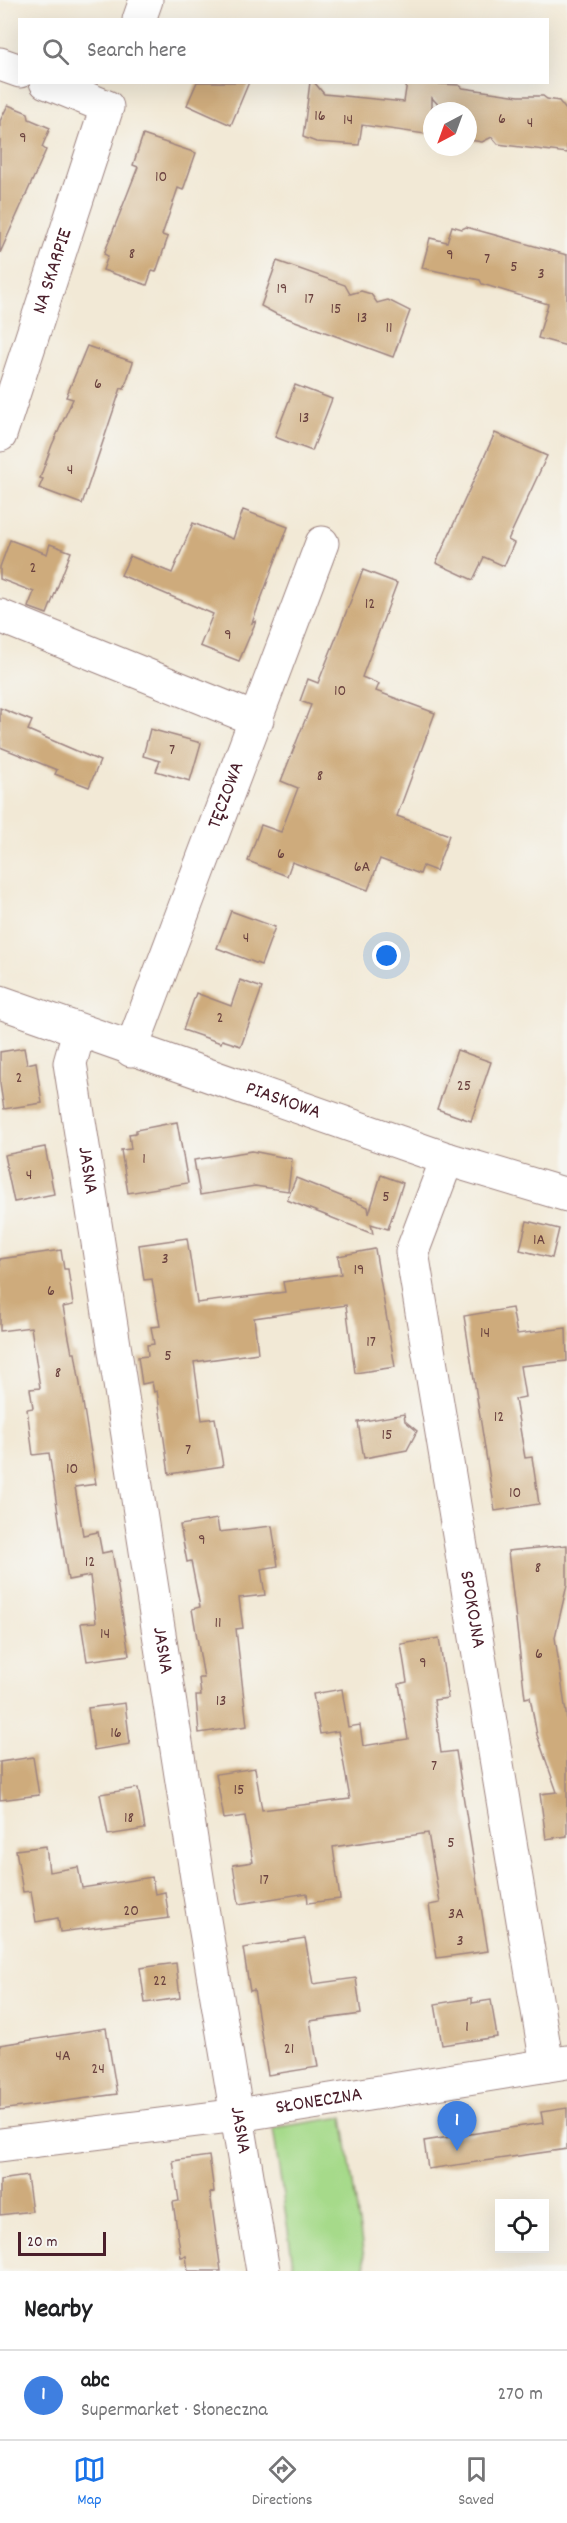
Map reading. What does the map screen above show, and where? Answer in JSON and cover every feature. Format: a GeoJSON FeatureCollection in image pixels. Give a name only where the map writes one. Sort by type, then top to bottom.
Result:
{"type":"FeatureCollection","features":[{"type":"Feature","properties":{"kind":"street"},"geometry":{"type":"LineString","coordinates":[[140,18],[146,0]]}},
{"type":"Feature","properties":{"kind":"street"},"geometry":{"type":"LineString","coordinates":[[0,63],[18,70]]}},
{"type":"Feature","properties":{"kind":"street","name":"NA SKARPIE"},"geometry":{"type":"LineString","coordinates":[[0,435],[112,95],[56,84]]}},
{"type":"Feature","properties":{"kind":"street","name":"TĘCZOWA"},"geometry":{"type":"LineString","coordinates":[[131,1050],[322,543]]}},
{"type":"Feature","properties":{"kind":"street"},"geometry":{"type":"LineString","coordinates":[[0,616],[257,720]]}},
{"type":"Feature","properties":{"kind":"street","name":"PIASKOWA"},"geometry":{"type":"LineString","coordinates":[[0,1002],[131,1050],[447,1159],[567,1195]]}},
{"type":"Feature","properties":{"kind":"street","name":"JASNA"},"geometry":{"type":"LineString","coordinates":[[79,1031],[70,1063],[196,1872],[262,2271]]}},
{"type":"Feature","properties":{"kind":"street","name":"SPOKOJNA"},"geometry":{"type":"LineString","coordinates":[[447,1159],[412,1252],[557,2064]]}},
{"type":"Feature","properties":{"kind":"street","name":"SŁONECZNA"},"geometry":{"type":"LineString","coordinates":[[0,2145],[238,2115],[557,2064]]}},
{"type":"Feature","properties":{"kind":"green space"},"geometry":{"type":"Polygon","coordinates":[[[343,2117],[366,2271],[294,2271],[273,2128],[343,2117]]]}},
{"type":"Feature","properties":{"kind":"building"},"geometry":{"type":"Polygon","coordinates":[[[196,84],[248,84],[231,125],[187,105],[196,84]]]}},
{"type":"Feature","properties":{"kind":"building"},"geometry":{"type":"Polygon","coordinates":[[[310,84],[316,84],[324,94],[404,102],[407,84],[459,85],[463,88],[519,96],[543,96],[559,101],[567,111],[567,153],[498,144],[492,137],[482,142],[477,141],[477,102],[436,102],[432,98],[432,102],[423,102],[423,134],[362,125],[359,145],[316,142],[303,137],[310,84]]]}},
{"type":"Feature","properties":{"kind":"building"},"geometry":{"type":"Polygon","coordinates":[[[8,105],[28,113],[29,119],[50,128],[42,147],[46,150],[0,253],[0,121],[8,105]]]}},
{"type":"Feature","properties":{"kind":"building"},"geometry":{"type":"Polygon","coordinates":[[[143,135],[196,153],[183,190],[178,188],[162,235],[168,237],[156,272],[152,271],[147,285],[103,270],[108,256],[104,254],[138,167],[133,165],[143,135]]]}},
{"type":"Feature","properties":{"kind":"building"},"geometry":{"type":"Polygon","coordinates":[[[452,226],[462,229],[466,227],[567,255],[567,346],[538,338],[548,304],[482,284],[480,280],[422,268],[430,238],[447,242],[452,226]]]}},
{"type":"Feature","properties":{"kind":"building"},"geometry":{"type":"Polygon","coordinates":[[[277,261],[345,285],[350,294],[361,291],[371,294],[377,303],[388,300],[410,311],[393,357],[276,314],[261,306],[277,261]]]}},
{"type":"Feature","properties":{"kind":"building"},"geometry":{"type":"Polygon","coordinates":[[[87,346],[133,362],[124,389],[121,388],[82,504],[39,488],[43,479],[40,478],[52,445],[73,399],[66,397],[87,346]]]}},
{"type":"Feature","properties":{"kind":"building"},"geometry":{"type":"Polygon","coordinates":[[[295,385],[332,399],[312,451],[275,437],[295,385]]]}},
{"type":"Feature","properties":{"kind":"building"},"geometry":{"type":"Polygon","coordinates":[[[495,433],[547,456],[508,540],[514,543],[504,566],[484,557],[473,580],[436,563],[495,433]]]}},
{"type":"Feature","properties":{"kind":"building"},"geometry":{"type":"Polygon","coordinates":[[[243,510],[288,527],[252,623],[256,621],[239,661],[200,646],[213,614],[121,575],[130,556],[172,573],[193,523],[233,539],[243,510]]]}},
{"type":"Feature","properties":{"kind":"building"},"geometry":{"type":"Polygon","coordinates":[[[10,540],[47,554],[50,544],[71,552],[47,614],[28,607],[34,592],[0,579],[0,567],[10,540]]]}},
{"type":"Feature","properties":{"kind":"building"},"geometry":{"type":"Polygon","coordinates":[[[363,570],[397,583],[362,677],[379,684],[376,691],[435,713],[397,816],[449,835],[436,871],[423,866],[420,874],[380,859],[368,890],[292,862],[287,876],[248,861],[261,825],[281,832],[298,788],[281,781],[311,705],[300,701],[308,679],[318,683],[363,570]]]}},
{"type":"Feature","properties":{"kind":"building"},"geometry":{"type":"Polygon","coordinates":[[[0,708],[32,721],[28,730],[100,761],[89,787],[55,774],[57,770],[0,747],[0,708]]]}},
{"type":"Feature","properties":{"kind":"building"},"geometry":{"type":"Polygon","coordinates":[[[150,729],[201,743],[190,781],[156,771],[160,761],[143,756],[150,729]]]}},
{"type":"Feature","properties":{"kind":"building"},"geometry":{"type":"Polygon","coordinates":[[[231,911],[275,927],[261,965],[217,948],[231,911]]]}},
{"type":"Feature","properties":{"kind":"building"},"geometry":{"type":"Polygon","coordinates":[[[240,980],[262,988],[241,1046],[222,1040],[221,1043],[183,1030],[196,993],[231,1006],[240,980]]]}},
{"type":"Feature","properties":{"kind":"building"},"geometry":{"type":"Polygon","coordinates":[[[24,1048],[27,1064],[36,1062],[42,1103],[4,1109],[0,1084],[0,1052],[24,1048]]]}},
{"type":"Feature","properties":{"kind":"building"},"geometry":{"type":"Polygon","coordinates":[[[457,1050],[491,1062],[471,1121],[437,1109],[457,1050]]]}},
{"type":"Feature","properties":{"kind":"building"},"geometry":{"type":"Polygon","coordinates":[[[177,1122],[188,1183],[128,1193],[121,1150],[131,1149],[129,1134],[136,1133],[136,1130],[177,1122]]]}},
{"type":"Feature","properties":{"kind":"building"},"geometry":{"type":"Polygon","coordinates":[[[45,1147],[54,1194],[14,1202],[4,1155],[45,1147]]]}},
{"type":"Feature","properties":{"kind":"building"},"geometry":{"type":"Polygon","coordinates":[[[252,1151],[292,1159],[288,1191],[255,1186],[200,1195],[194,1160],[252,1151]]]}},
{"type":"Feature","properties":{"kind":"building"},"geometry":{"type":"Polygon","coordinates":[[[381,1175],[403,1183],[388,1229],[371,1224],[373,1234],[287,1200],[296,1178],[368,1207],[369,1214],[381,1175]]]}},
{"type":"Feature","properties":{"kind":"building"},"geometry":{"type":"Polygon","coordinates":[[[527,1221],[559,1229],[552,1258],[520,1250],[527,1221]]]}},
{"type":"Feature","properties":{"kind":"building"},"geometry":{"type":"Polygon","coordinates":[[[187,1238],[197,1303],[285,1292],[283,1282],[341,1274],[338,1256],[375,1249],[395,1367],[355,1373],[346,1305],[254,1318],[258,1353],[194,1362],[202,1420],[215,1418],[223,1466],[169,1474],[157,1391],[154,1392],[152,1382],[142,1384],[138,1357],[148,1356],[147,1345],[154,1344],[151,1327],[160,1326],[152,1279],[144,1280],[139,1245],[187,1238]]]}},
{"type":"Feature","properties":{"kind":"building"},"geometry":{"type":"Polygon","coordinates":[[[61,1250],[64,1269],[68,1269],[73,1305],[63,1307],[72,1353],[75,1353],[96,1484],[75,1487],[83,1535],[98,1532],[102,1553],[112,1551],[129,1655],[87,1661],[81,1623],[96,1622],[90,1576],[68,1580],[49,1453],[33,1455],[27,1409],[33,1408],[30,1389],[40,1388],[31,1327],[0,1331],[0,1259],[61,1250]]]}},
{"type":"Feature","properties":{"kind":"building"},"geometry":{"type":"Polygon","coordinates":[[[512,1308],[517,1334],[566,1328],[567,1361],[520,1366],[525,1397],[515,1399],[525,1458],[532,1457],[539,1504],[495,1511],[464,1316],[512,1308]]]}},
{"type":"Feature","properties":{"kind":"building"},"geometry":{"type":"Polygon","coordinates":[[[404,1414],[405,1421],[417,1431],[407,1450],[364,1458],[358,1422],[404,1414]]]}},
{"type":"Feature","properties":{"kind":"building"},"geometry":{"type":"Polygon","coordinates":[[[217,1519],[219,1532],[272,1526],[278,1566],[261,1569],[265,1595],[239,1598],[243,1628],[236,1629],[247,1726],[199,1733],[196,1696],[201,1696],[199,1678],[204,1678],[192,1609],[200,1607],[191,1561],[187,1562],[180,1525],[217,1519]]]}},
{"type":"Feature","properties":{"kind":"building"},"geometry":{"type":"Polygon","coordinates":[[[567,1545],[567,1585],[555,1637],[567,1720],[567,1836],[546,1839],[540,1794],[557,1792],[537,1735],[530,1697],[525,1698],[508,1551],[567,1545]]]}},
{"type":"Feature","properties":{"kind":"building"},"geometry":{"type":"Polygon","coordinates":[[[439,1638],[448,1698],[434,1700],[441,1753],[456,1751],[488,1951],[437,1958],[429,1905],[440,1903],[428,1833],[333,1847],[340,1899],[308,1903],[307,1893],[239,1904],[233,1865],[253,1862],[245,1816],[224,1819],[216,1774],[255,1768],[262,1810],[350,1799],[338,1731],[320,1734],[313,1694],[342,1689],[348,1727],[360,1725],[363,1746],[408,1739],[399,1684],[407,1682],[401,1644],[439,1638]]]}},
{"type":"Feature","properties":{"kind":"building"},"geometry":{"type":"Polygon","coordinates":[[[125,1703],[130,1744],[94,1750],[88,1708],[125,1703]]]}},
{"type":"Feature","properties":{"kind":"building"},"geometry":{"type":"Polygon","coordinates":[[[33,1757],[39,1795],[0,1800],[0,1762],[33,1757]]]}},
{"type":"Feature","properties":{"kind":"building"},"geometry":{"type":"Polygon","coordinates":[[[138,1788],[145,1829],[108,1835],[100,1794],[138,1788]]]}},
{"type":"Feature","properties":{"kind":"building"},"geometry":{"type":"Polygon","coordinates":[[[46,1846],[49,1872],[78,1867],[82,1888],[152,1877],[155,1894],[165,1892],[169,1918],[60,1932],[58,1918],[36,1922],[31,1891],[23,1892],[16,1850],[46,1846]]]}},
{"type":"Feature","properties":{"kind":"building"},"geometry":{"type":"Polygon","coordinates":[[[305,1938],[313,1984],[356,1978],[361,2014],[310,2021],[318,2067],[268,2075],[254,1990],[250,1991],[243,1948],[305,1938]]]}},
{"type":"Feature","properties":{"kind":"building"},"geometry":{"type":"Polygon","coordinates":[[[176,1963],[180,1998],[145,2003],[140,1968],[176,1963]]]}},
{"type":"Feature","properties":{"kind":"building"},"geometry":{"type":"Polygon","coordinates":[[[472,1998],[472,2003],[491,2000],[497,2037],[442,2045],[435,2004],[472,1998]]]}},
{"type":"Feature","properties":{"kind":"building"},"geometry":{"type":"Polygon","coordinates":[[[106,2028],[117,2094],[0,2110],[0,2045],[106,2028]]]}},
{"type":"Feature","properties":{"kind":"building"},"geometry":{"type":"Polygon","coordinates":[[[567,2108],[567,2149],[428,2169],[424,2141],[543,2123],[541,2112],[567,2108]]]}},
{"type":"Feature","properties":{"kind":"building"},"geometry":{"type":"Polygon","coordinates":[[[209,2156],[214,2192],[210,2193],[221,2271],[188,2271],[186,2256],[181,2257],[173,2202],[179,2201],[173,2161],[209,2156]]]}},
{"type":"Feature","properties":{"kind":"building"},"geometry":{"type":"Polygon","coordinates":[[[27,2176],[32,2211],[0,2215],[0,2180],[27,2176]]]}},
{"type":"Feature","properties":{"kind":"place","name":"abc"},"geometry":{"type":"Point","coordinates":[457,2151]}}]}
